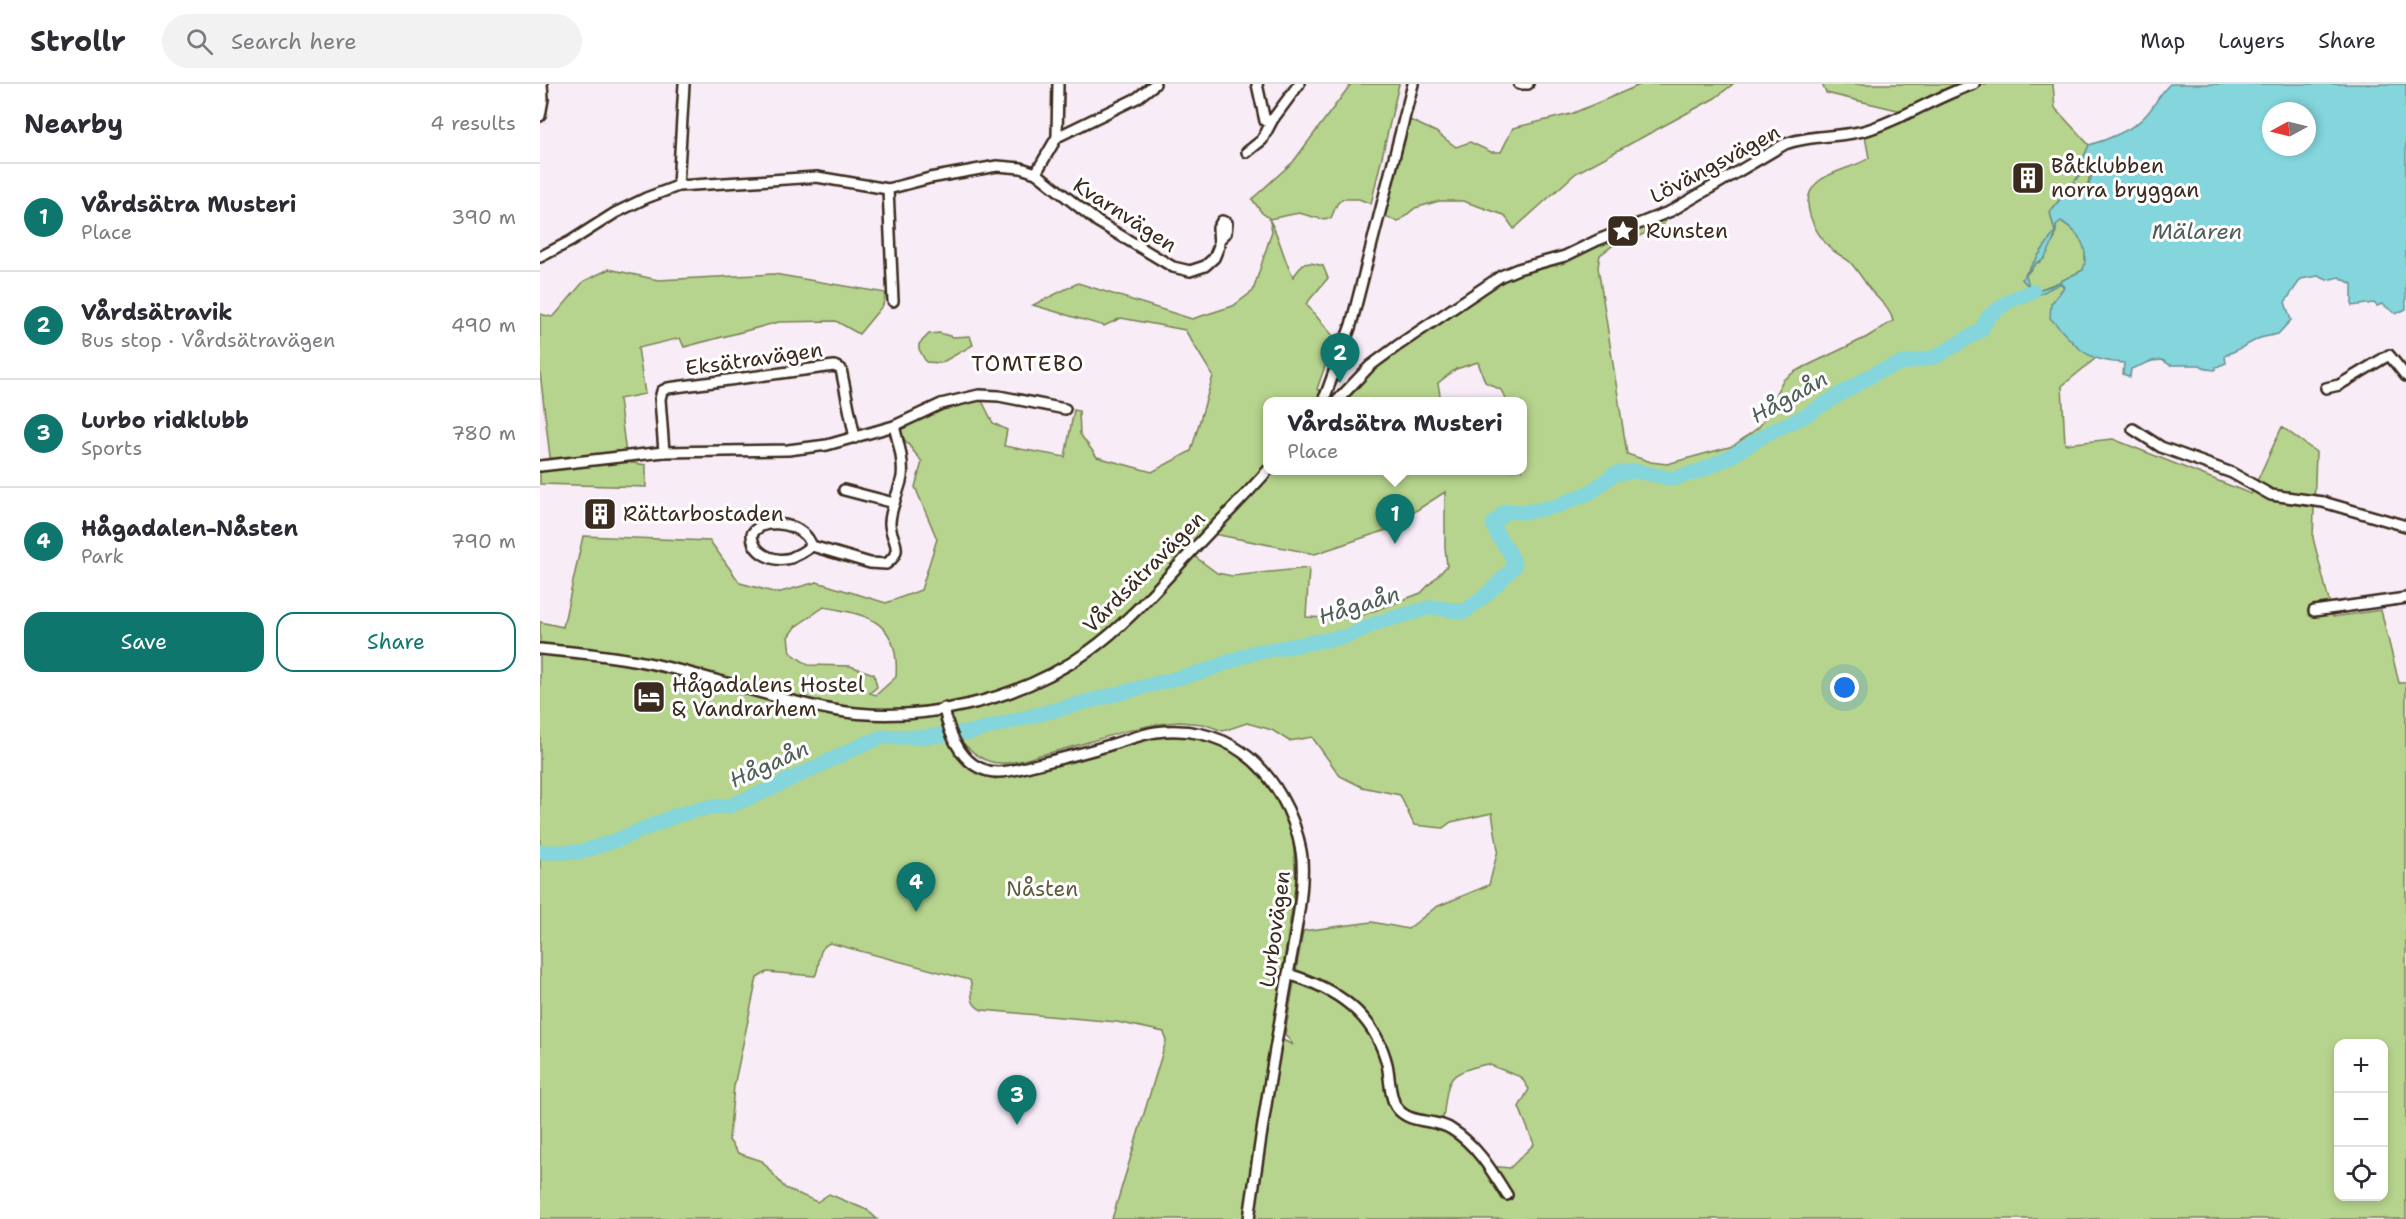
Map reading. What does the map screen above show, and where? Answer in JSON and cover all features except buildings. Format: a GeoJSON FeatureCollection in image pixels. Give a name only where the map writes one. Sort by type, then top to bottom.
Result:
{"type":"FeatureCollection","features":[{"type":"Feature","properties":{"kind":"street"},"geometry":{"type":"LineString","coordinates":[[540,116],[543,99],[542,84]]}},
{"type":"Feature","properties":{"kind":"street"},"geometry":{"type":"LineString","coordinates":[[678,186],[684,84]]}},
{"type":"Feature","properties":{"kind":"street"},"geometry":{"type":"LineString","coordinates":[[540,257],[571,241],[615,213],[678,186],[818,177],[888,189],[990,166],[1009,166],[1036,173],[1057,137],[1058,84]]}},
{"type":"Feature","properties":{"kind":"street"},"geometry":{"type":"LineString","coordinates":[[1057,137],[1137,98],[1155,84]]}},
{"type":"Feature","properties":{"kind":"street"},"geometry":{"type":"LineString","coordinates":[[1257,84],[1265,121],[1273,119]]}},
{"type":"Feature","properties":{"kind":"street"},"geometry":{"type":"LineString","coordinates":[[1246,152],[1262,140],[1273,119],[1299,84]]}},
{"type":"Feature","properties":{"kind":"street"},"geometry":{"type":"LineString","coordinates":[[1324,397],[1351,325],[1413,84]]}},
{"type":"Feature","properties":{"kind":"street"},"geometry":{"type":"LineString","coordinates":[[1519,84],[1528,84]]}},
{"type":"Feature","properties":{"kind":"street","name":"Lövängsvägen"},"geometry":{"type":"LineString","coordinates":[[1341,397],[1370,366],[1396,345],[1501,276],[1565,256],[1598,240],[1671,211],[1785,144],[1799,139],[1865,131],[1912,113],[1943,95],[1974,84]]}},
{"type":"Feature","properties":{"kind":"street","name":"Kvarnvägen"},"geometry":{"type":"LineString","coordinates":[[1036,173],[1098,222],[1173,267],[1190,271],[1205,266],[1214,258],[1220,239]]}},
{"type":"Feature","properties":{"kind":"street"},"geometry":{"type":"LineString","coordinates":[[888,189],[893,301]]}},
{"type":"Feature","properties":{"kind":"street"},"geometry":{"type":"LineString","coordinates":[[2326,388],[2339,385],[2389,356],[2406,376]]}},
{"type":"Feature","properties":{"kind":"street","name":"Eksätravägen"},"geometry":{"type":"LineString","coordinates":[[664,452],[660,399],[662,391],[668,388],[834,366],[841,369],[855,438]]}},
{"type":"Feature","properties":{"kind":"street"},"geometry":{"type":"LineString","coordinates":[[540,466],[664,452],[788,450],[827,445],[894,426],[941,404],[980,395],[999,396],[1065,409]]}},
{"type":"Feature","properties":{"kind":"street"},"geometry":{"type":"LineString","coordinates":[[812,546],[794,557],[780,559],[759,552],[752,543],[752,534],[761,525],[774,524],[804,533],[812,546],[870,563],[886,564],[896,554],[895,541],[890,527],[902,471],[894,426]]}},
{"type":"Feature","properties":{"kind":"street"},"geometry":{"type":"LineString","coordinates":[[2133,429],[2161,447],[2232,473],[2271,495],[2323,502],[2406,526]]}},
{"type":"Feature","properties":{"kind":"street","name":"Vårdsätravägen"},"geometry":{"type":"LineString","coordinates":[[540,649],[618,657],[649,663],[833,710],[893,714],[975,702],[1028,684],[1060,670],[1090,650],[1146,601],[1263,475]]}},
{"type":"Feature","properties":{"kind":"street"},"geometry":{"type":"LineString","coordinates":[[844,490],[894,503]]}},
{"type":"Feature","properties":{"kind":"street"},"geometry":{"type":"LineString","coordinates":[[2314,610],[2406,598]]}},
{"type":"Feature","properties":{"kind":"street","name":"Lurbovägen"},"geometry":{"type":"LineString","coordinates":[[944,708],[947,725],[955,745],[976,765],[996,772],[1073,756],[1154,732],[1201,733],[1221,740],[1242,752],[1274,783],[1296,830],[1301,852],[1300,894],[1249,1219]]}},
{"type":"Feature","properties":{"kind":"street"},"geometry":{"type":"LineString","coordinates":[[1288,974],[1313,982],[1351,1004],[1367,1020],[1387,1063],[1396,1108],[1408,1118],[1437,1122],[1460,1135],[1489,1166],[1507,1195]]}},
{"type":"Feature","properties":{"kind":"green space"},"geometry":{"type":"Polygon","coordinates":[[[1351,84],[1399,84],[1371,204],[1359,199],[1342,199],[1337,204],[1331,218],[1321,219],[1299,213],[1269,219],[1252,199],[1293,162],[1351,84]]]}},
{"type":"Feature","properties":{"kind":"green space"},"geometry":{"type":"Polygon","coordinates":[[[1642,84],[1733,84],[1715,98],[1576,173],[1514,229],[1504,215],[1463,201],[1439,201],[1415,208],[1398,222],[1385,216],[1410,120],[1436,132],[1456,147],[1470,142],[1491,152],[1501,152],[1513,128],[1571,114],[1642,84]]]}},
{"type":"Feature","properties":{"kind":"green space","name":"Nåsten"},"geometry":{"type":"Polygon","coordinates":[[[1822,84],[2053,84],[2055,108],[2089,145],[2082,169],[2088,162],[2092,166],[2087,188],[2083,193],[2068,197],[2066,191],[2050,212],[2055,232],[2022,279],[2028,286],[2026,275],[2036,263],[2040,262],[2055,238],[2057,222],[2061,221],[2073,231],[2084,248],[2083,270],[2035,291],[2029,286],[2033,291],[2040,294],[2060,282],[2064,287],[2051,304],[2109,361],[2096,358],[2062,386],[2065,444],[2113,439],[2251,494],[2282,427],[2316,452],[2313,538],[2333,617],[2381,610],[2399,683],[2406,683],[2406,1219],[1112,1219],[1166,1041],[1164,1032],[1117,1022],[982,1010],[974,1004],[970,980],[830,943],[822,949],[815,976],[767,972],[757,978],[734,1086],[729,1140],[738,1153],[762,1161],[785,1188],[817,1202],[829,1194],[867,1210],[877,1219],[540,1219],[540,653],[641,665],[704,681],[703,672],[663,661],[602,650],[540,643],[540,622],[563,627],[583,536],[710,541],[740,583],[777,593],[817,582],[886,603],[921,590],[937,539],[915,487],[922,462],[894,426],[926,411],[979,395],[993,423],[1007,430],[1004,446],[1065,457],[1074,410],[1079,411],[1080,434],[1097,457],[1152,472],[1191,451],[1213,376],[1185,330],[1121,318],[1104,326],[1033,305],[1078,283],[1192,319],[1233,306],[1253,291],[1272,231],[1269,220],[1293,277],[1303,264],[1311,263],[1323,266],[1328,278],[1306,304],[1339,343],[1333,343],[1317,389],[1329,397],[1263,397],[1263,475],[1527,475],[1527,397],[1505,397],[1501,390],[1485,382],[1478,362],[1456,369],[1438,383],[1440,397],[1340,397],[1370,366],[1501,276],[1557,259],[1671,211],[1664,224],[1633,239],[1615,244],[1600,255],[1598,267],[1627,454],[1651,462],[1667,464],[1733,446],[1759,427],[1769,413],[1783,380],[1796,371],[1867,337],[1893,321],[1886,307],[1858,271],[1850,262],[1831,249],[1819,234],[1808,206],[1812,188],[1819,181],[1869,158],[1864,131],[1816,137],[1910,113],[1826,93],[1822,84]],[[1445,492],[1386,530],[1315,554],[1209,533],[1190,553],[1217,573],[1232,576],[1309,568],[1306,617],[1352,619],[1421,593],[1447,566],[1445,492]],[[824,607],[795,627],[788,637],[790,652],[808,665],[850,666],[874,674],[877,687],[870,693],[876,695],[896,677],[893,644],[879,624],[855,614],[824,607]],[[1180,722],[1145,727],[1015,762],[989,761],[964,744],[954,755],[995,779],[1045,769],[1095,752],[1152,738],[1201,735],[1228,747],[1263,776],[1292,827],[1296,881],[1273,1035],[1293,1045],[1285,1034],[1303,931],[1372,922],[1408,929],[1436,907],[1489,885],[1498,850],[1492,813],[1451,822],[1443,828],[1414,825],[1400,795],[1362,787],[1340,776],[1312,737],[1289,741],[1272,730],[1247,723],[1223,731],[1203,724],[1180,722]],[[1487,1064],[1463,1071],[1452,1079],[1448,1086],[1443,1118],[1489,1166],[1510,1168],[1534,1144],[1519,1107],[1529,1089],[1521,1077],[1487,1064]]]}},
{"type":"Feature","properties":{"kind":"green space"},"geometry":{"type":"Polygon","coordinates":[[[609,269],[658,280],[774,274],[886,293],[883,305],[859,334],[836,321],[779,322],[684,347],[680,338],[638,348],[645,394],[619,399],[627,462],[646,465],[646,487],[540,484],[540,466],[551,465],[540,373],[540,314],[552,317],[584,281],[609,269]]]}},
{"type":"Feature","properties":{"kind":"green space"},"geometry":{"type":"Polygon","coordinates":[[[939,333],[953,337],[970,336],[973,345],[941,363],[926,362],[919,349],[919,344],[929,334],[939,333]]]}},
{"type":"Feature","properties":{"kind":"water","name":"Mälaren"},"geometry":{"type":"Polygon","coordinates":[[[2170,84],[2406,84],[2406,309],[2396,314],[2382,304],[2352,306],[2352,284],[2339,277],[2327,280],[2318,276],[2301,279],[2285,302],[2291,320],[2278,334],[2260,338],[2225,356],[2226,363],[2216,367],[2215,370],[2206,369],[2200,365],[2170,365],[2162,360],[2152,361],[2131,369],[2130,377],[2123,374],[2124,363],[2098,359],[2081,350],[2050,318],[2051,304],[2064,287],[2061,283],[2040,294],[2033,291],[2022,279],[2055,232],[2050,212],[2067,191],[2068,196],[2074,196],[2086,190],[2090,182],[2092,174],[2090,163],[2085,163],[2081,172],[2089,145],[2128,129],[2147,114],[2170,84]],[[2061,221],[2056,225],[2051,247],[2044,259],[2036,263],[2026,275],[2029,286],[2035,291],[2051,286],[2083,270],[2085,255],[2082,242],[2061,221]]]}},
{"type":"Feature","properties":{"kind":"waterway","name":"Hågaån"},"geometry":{"type":"LineString","coordinates":[[540,852],[581,852],[620,839],[677,815],[710,807],[729,806],[883,737],[921,737],[971,732],[1205,671],[1252,653],[1348,636],[1379,622],[1433,607],[1464,612],[1487,594],[1514,567],[1511,555],[1493,524],[1506,511],[1526,512],[1557,506],[1591,492],[1614,474],[1637,471],[1672,479],[1700,471],[1730,457],[1770,432],[1801,418],[1877,372],[1899,364],[1935,357],[1981,330],[1989,316],[2009,301],[2033,291]]}},
{"type":"Feature","properties":{"kind":"place","name":"Båtklubben norra bryggan"},"geometry":{"type":"Point","coordinates":[2028,178]}},
{"type":"Feature","properties":{"kind":"place","name":"Runsten"},"geometry":{"type":"Point","coordinates":[1623,231]}},
{"type":"Feature","properties":{"kind":"place","name":"Vårdsätravik"},"geometry":{"type":"Point","coordinates":[1340,383]}},
{"type":"Feature","properties":{"kind":"place","name":"Rättarbostaden"},"geometry":{"type":"Point","coordinates":[600,514]}},
{"type":"Feature","properties":{"kind":"place","name":"Vårdsätra Musteri"},"geometry":{"type":"Point","coordinates":[1395,544]}},
{"type":"Feature","properties":{"kind":"place","name":"Hågadalens Hostel & Vandrarhem"},"geometry":{"type":"Point","coordinates":[649,697]}},
{"type":"Feature","properties":{"kind":"place","name":"Hågadalen-Nåsten"},"geometry":{"type":"Point","coordinates":[916,912]}},
{"type":"Feature","properties":{"kind":"place","name":"Lurbo ridklubb"},"geometry":{"type":"Point","coordinates":[1017,1125]}},
{"type":"Feature","properties":{"kind":"district","name":"TOMTEBO"},"geometry":{"type":"Point","coordinates":[1028,363]}}]}
